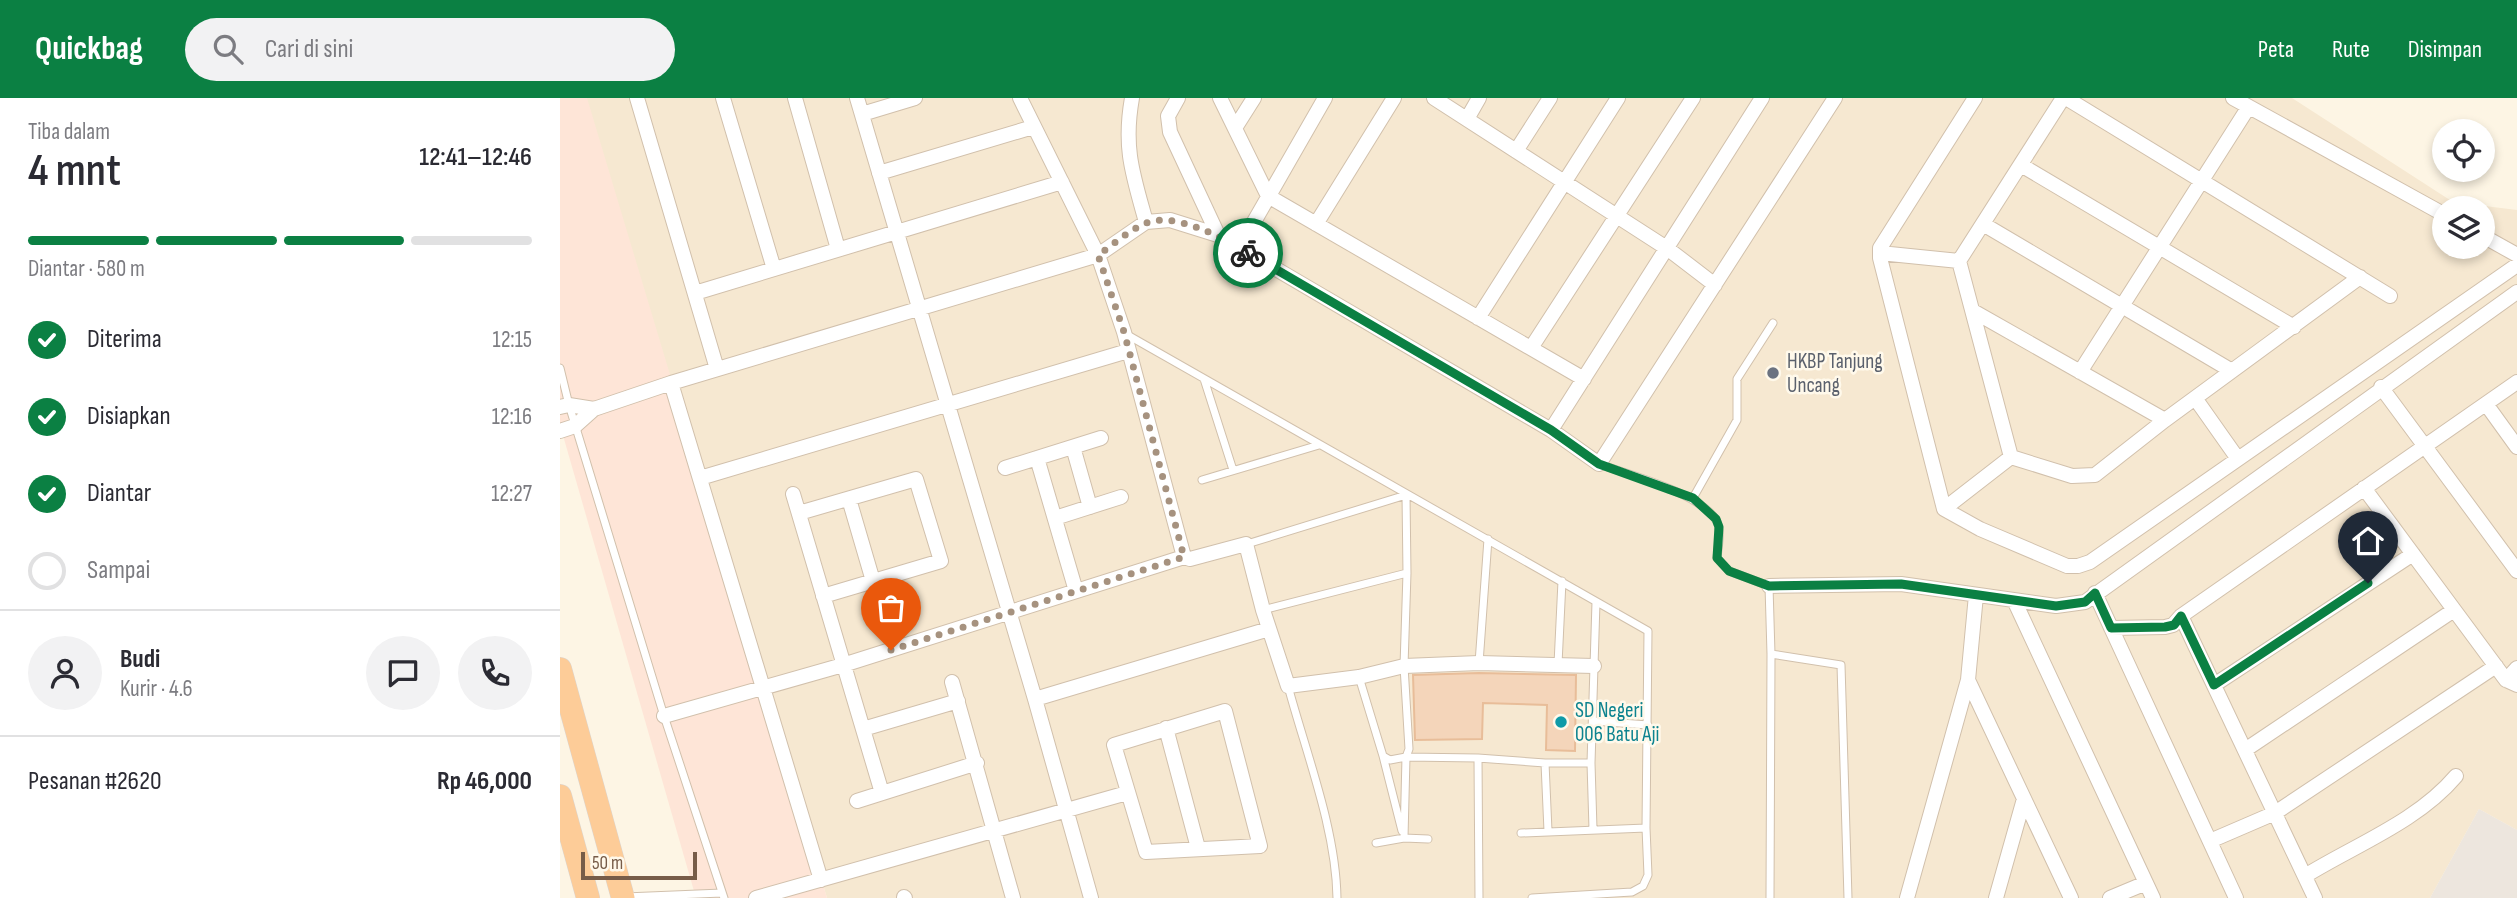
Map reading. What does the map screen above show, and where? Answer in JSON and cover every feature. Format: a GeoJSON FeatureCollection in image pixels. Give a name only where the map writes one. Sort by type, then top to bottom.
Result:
{"type":"FeatureCollection","features":[{"type":"Feature","properties":{"kind":"highway"},"geometry":{"type":"LineString","coordinates":[[560,668],[623,897]]}},
{"type":"Feature","properties":{"kind":"highway"},"geometry":{"type":"LineString","coordinates":[[560,796],[588,898]]}},
{"type":"Feature","properties":{"kind":"street"},"geometry":{"type":"LineString","coordinates":[[637,98],[717,369]]}},
{"type":"Feature","properties":{"kind":"street"},"geometry":{"type":"LineString","coordinates":[[723,98],[774,269]]}},
{"type":"Feature","properties":{"kind":"street"},"geometry":{"type":"LineString","coordinates":[[795,98],[838,249]]}},
{"type":"Feature","properties":{"kind":"street"},"geometry":{"type":"LineString","coordinates":[[857,98],[1035,699],[1091,898]]}},
{"type":"Feature","properties":{"kind":"street"},"geometry":{"type":"LineString","coordinates":[[862,114],[915,98]]}},
{"type":"Feature","properties":{"kind":"street"},"geometry":{"type":"LineString","coordinates":[[1020,98],[1098,255],[1124,332],[1184,557]]}},
{"type":"Feature","properties":{"kind":"street"},"geometry":{"type":"LineString","coordinates":[[1132,98],[1126,127],[1129,162],[1146,222]]}},
{"type":"Feature","properties":{"kind":"street"},"geometry":{"type":"LineString","coordinates":[[1178,98],[1168,116],[1170,132],[1218,236]]}},
{"type":"Feature","properties":{"kind":"street"},"geometry":{"type":"LineString","coordinates":[[1220,98],[1268,196],[1584,379]]}},
{"type":"Feature","properties":{"kind":"street"},"geometry":{"type":"LineString","coordinates":[[1235,128],[1254,98]]}},
{"type":"Feature","properties":{"kind":"street"},"geometry":{"type":"LineString","coordinates":[[1239,248],[1325,98]]}},
{"type":"Feature","properties":{"kind":"street"},"geometry":{"type":"LineString","coordinates":[[1316,224],[1394,98]]}},
{"type":"Feature","properties":{"kind":"street"},"geometry":{"type":"LineString","coordinates":[[1434,98],[1668,249],[1716,285]]}},
{"type":"Feature","properties":{"kind":"street"},"geometry":{"type":"LineString","coordinates":[[1467,119],[1479,98]]}},
{"type":"Feature","properties":{"kind":"street"},"geometry":{"type":"LineString","coordinates":[[1516,151],[1550,98]]}},
{"type":"Feature","properties":{"kind":"street"},"geometry":{"type":"LineString","coordinates":[[1478,318],[1618,98]]}},
{"type":"Feature","properties":{"kind":"street"},"geometry":{"type":"LineString","coordinates":[[1531,348],[1693,98]]}},
{"type":"Feature","properties":{"kind":"street"},"geometry":{"type":"LineString","coordinates":[[1551,430],[1762,98]]}},
{"type":"Feature","properties":{"kind":"street"},"geometry":{"type":"LineString","coordinates":[[560,431],[575,426],[594,409],[919,307],[1098,255],[1146,222],[1170,220],[1218,236],[1551,430],[1599,464],[1835,98]]}},
{"type":"Feature","properties":{"kind":"street"},"geometry":{"type":"LineString","coordinates":[[1975,98],[1880,248],[1880,253],[1944,509],[1980,529],[2067,566],[2090,562],[2517,265]]}},
{"type":"Feature","properties":{"kind":"street"},"geometry":{"type":"LineString","coordinates":[[2011,457],[1959,261],[2065,98],[2390,296]]}},
{"type":"Feature","properties":{"kind":"street"},"geometry":{"type":"LineString","coordinates":[[2233,98],[2432,208]]}},
{"type":"Feature","properties":{"kind":"street"},"geometry":{"type":"LineString","coordinates":[[2080,372],[2248,108]]}},
{"type":"Feature","properties":{"kind":"street"},"geometry":{"type":"LineString","coordinates":[[879,173],[1033,127]]}},
{"type":"Feature","properties":{"kind":"street"},"geometry":{"type":"LineString","coordinates":[[2021,165],[2294,327]]}},
{"type":"Feature","properties":{"kind":"street"},"geometry":{"type":"LineString","coordinates":[[695,293],[1062,182]]}},
{"type":"Feature","properties":{"kind":"street"},"geometry":{"type":"LineString","coordinates":[[1983,224],[2232,372]]}},
{"type":"Feature","properties":{"kind":"street"},"geometry":{"type":"LineString","coordinates":[[2495,243],[2517,255]]}},
{"type":"Feature","properties":{"kind":"street"},"geometry":{"type":"LineString","coordinates":[[1880,253],[1959,261]]}},
{"type":"Feature","properties":{"kind":"street"},"geometry":{"type":"LineString","coordinates":[[2011,457],[2073,476],[2095,475],[2165,420],[2360,277]]}},
{"type":"Feature","properties":{"kind":"street"},"geometry":{"type":"LineString","coordinates":[[1769,586],[1901,584],[2056,606],[2085,602],[2381,387],[2517,292]]}},
{"type":"Feature","properties":{"kind":"street"},"geometry":{"type":"LineString","coordinates":[[1972,311],[2165,420]]}},
{"type":"Feature","properties":{"kind":"street"},"geometry":{"type":"LineString","coordinates":[[700,478],[1128,351]]}},
{"type":"Feature","properties":{"kind":"street"},"geometry":{"type":"LineString","coordinates":[[2111,628],[2174,625],[2181,616],[2517,382]]}},
{"type":"Feature","properties":{"kind":"street"},"geometry":{"type":"LineString","coordinates":[[671,383],[821,880]]}},
{"type":"Feature","properties":{"kind":"street"},"geometry":{"type":"LineString","coordinates":[[2381,387],[2517,571]]}},
{"type":"Feature","properties":{"kind":"street"},"geometry":{"type":"LineString","coordinates":[[2195,398],[2238,458]]}},
{"type":"Feature","properties":{"kind":"street"},"geometry":{"type":"LineString","coordinates":[[2486,404],[2517,447]]}},
{"type":"Feature","properties":{"kind":"street"},"geometry":{"type":"LineString","coordinates":[[564,406],[594,409]]}},
{"type":"Feature","properties":{"kind":"street"},"geometry":{"type":"LineString","coordinates":[[1005,468],[1101,438]]}},
{"type":"Feature","properties":{"kind":"street"},"geometry":{"type":"LineString","coordinates":[[1073,447],[1090,507]]}},
{"type":"Feature","properties":{"kind":"street"},"geometry":{"type":"LineString","coordinates":[[1944,509],[2011,457]]}},
{"type":"Feature","properties":{"kind":"street"},"geometry":{"type":"LineString","coordinates":[[1037,458],[1076,591]]}},
{"type":"Feature","properties":{"kind":"street"},"geometry":{"type":"LineString","coordinates":[[799,513],[916,479],[941,561],[823,596]]}},
{"type":"Feature","properties":{"kind":"street"},"geometry":{"type":"LineString","coordinates":[[2364,488],[2496,666],[2512,682],[2517,668]]}},
{"type":"Feature","properties":{"kind":"street"},"geometry":{"type":"LineString","coordinates":[[793,494],[882,793]]}},
{"type":"Feature","properties":{"kind":"street"},"geometry":{"type":"LineString","coordinates":[[1055,518],[1121,497]]}},
{"type":"Feature","properties":{"kind":"street"},"geometry":{"type":"LineString","coordinates":[[849,499],[873,581]]}},
{"type":"Feature","properties":{"kind":"street"},"geometry":{"type":"LineString","coordinates":[[664,716],[844,665],[1184,557],[1190,559],[1246,544],[1263,610],[1288,686],[1359,677],[1405,666],[1479,663],[1594,666]]}},
{"type":"Feature","properties":{"kind":"street"},"geometry":{"type":"LineString","coordinates":[[2214,685],[2413,554]]}},
{"type":"Feature","properties":{"kind":"street"},"geometry":{"type":"LineString","coordinates":[[2095,593],[2236,898]]}},
{"type":"Feature","properties":{"kind":"street"},"geometry":{"type":"LineString","coordinates":[[1905,898],[1968,680],[1976,595]]}},
{"type":"Feature","properties":{"kind":"street"},"geometry":{"type":"LineString","coordinates":[[2014,600],[2153,898]]}},
{"type":"Feature","properties":{"kind":"street"},"geometry":{"type":"LineString","coordinates":[[2245,750],[2454,610]]}},
{"type":"Feature","properties":{"kind":"street"},"geometry":{"type":"LineString","coordinates":[[2181,616],[2315,898]]}},
{"type":"Feature","properties":{"kind":"street"},"geometry":{"type":"LineString","coordinates":[[1035,699],[1269,629]]}},
{"type":"Feature","properties":{"kind":"street"},"geometry":{"type":"LineString","coordinates":[[2210,841],[2275,813],[2496,666]]}},
{"type":"Feature","properties":{"kind":"street"},"geometry":{"type":"LineString","coordinates":[[1968,680],[2071,898]]}},
{"type":"Feature","properties":{"kind":"street"},"geometry":{"type":"LineString","coordinates":[[952,682],[1013,898]]}},
{"type":"Feature","properties":{"kind":"street"},"geometry":{"type":"LineString","coordinates":[[863,729],[958,701]]}},
{"type":"Feature","properties":{"kind":"street"},"geometry":{"type":"LineString","coordinates":[[1225,711],[1260,846],[1146,852],[1127,793],[1114,745],[1225,711]]}},
{"type":"Feature","properties":{"kind":"street"},"geometry":{"type":"LineString","coordinates":[[1166,729],[1199,848]]}},
{"type":"Feature","properties":{"kind":"street"},"geometry":{"type":"LineString","coordinates":[[857,801],[976,763]]}},
{"type":"Feature","properties":{"kind":"street"},"geometry":{"type":"LineString","coordinates":[[2305,876],[2381,835],[2441,793],[2456,776]]}},
{"type":"Feature","properties":{"kind":"street"},"geometry":{"type":"LineString","coordinates":[[756,898],[1127,793]]}},
{"type":"Feature","properties":{"kind":"street"},"geometry":{"type":"LineString","coordinates":[[1996,898],[2024,799]]}},
{"type":"Feature","properties":{"kind":"street"},"geometry":{"type":"LineString","coordinates":[[2110,898],[2146,883]]}},
{"type":"Feature","properties":{"kind":"lane"},"geometry":{"type":"LineString","coordinates":[[1693,498],[1737,420],[1737,379],[1773,323]]}},
{"type":"Feature","properties":{"kind":"lane"},"geometry":{"type":"LineString","coordinates":[[1124,332],[1406,495],[1562,581],[1596,603],[1640,625],[1650,634],[1646,828],[1648,875],[1643,886],[1632,892],[1532,898]]}},
{"type":"Feature","properties":{"kind":"lane"},"geometry":{"type":"LineString","coordinates":[[560,368],[564,406],[575,426],[664,716],[723,895],[623,897]]}},
{"type":"Feature","properties":{"kind":"lane"},"geometry":{"type":"LineString","coordinates":[[1204,379],[1233,470]]}},
{"type":"Feature","properties":{"kind":"lane"},"geometry":{"type":"LineString","coordinates":[[1202,480],[1319,445]]}},
{"type":"Feature","properties":{"kind":"lane"},"geometry":{"type":"LineString","coordinates":[[1599,464],[1693,498],[1716,519],[1719,527],[1717,558],[1729,571],[1769,586],[1770,898]]}},
{"type":"Feature","properties":{"kind":"lane"},"geometry":{"type":"LineString","coordinates":[[1246,544],[1406,495]]}},
{"type":"Feature","properties":{"kind":"lane"},"geometry":{"type":"LineString","coordinates":[[1404,838],[1406,757],[1409,749],[1405,666],[1406,495]]}},
{"type":"Feature","properties":{"kind":"lane"},"geometry":{"type":"LineString","coordinates":[[1479,663],[1488,539]]}},
{"type":"Feature","properties":{"kind":"lane"},"geometry":{"type":"LineString","coordinates":[[1263,610],[1407,573]]}},
{"type":"Feature","properties":{"kind":"lane"},"geometry":{"type":"LineString","coordinates":[[1559,664],[1562,581]]}},
{"type":"Feature","properties":{"kind":"lane"},"geometry":{"type":"LineString","coordinates":[[1593,829],[1591,763],[1596,603]]}},
{"type":"Feature","properties":{"kind":"lane"},"geometry":{"type":"LineString","coordinates":[[1771,654],[1841,665],[1848,898]]}},
{"type":"Feature","properties":{"kind":"lane"},"geometry":{"type":"LineString","coordinates":[[1359,677],[1404,838]]}},
{"type":"Feature","properties":{"kind":"lane"},"geometry":{"type":"LineString","coordinates":[[1288,686],[1330,837],[1337,898]]}},
{"type":"Feature","properties":{"kind":"lane"},"geometry":{"type":"LineString","coordinates":[[1593,721],[1648,725]]}},
{"type":"Feature","properties":{"kind":"lane"},"geometry":{"type":"LineString","coordinates":[[1382,756],[1390,760],[1406,757],[1478,758],[1591,763]]}},
{"type":"Feature","properties":{"kind":"lane"},"geometry":{"type":"LineString","coordinates":[[1478,758],[1479,898]]}},
{"type":"Feature","properties":{"kind":"lane"},"geometry":{"type":"LineString","coordinates":[[1545,763],[1548,831]]}},
{"type":"Feature","properties":{"kind":"lane"},"geometry":{"type":"LineString","coordinates":[[1521,832],[1646,828]]}},
{"type":"Feature","properties":{"kind":"lane"},"geometry":{"type":"LineString","coordinates":[[1376,843],[1404,838],[1428,839]]}},
{"type":"Feature","properties":{"kind":"shaded area"},"geometry":{"type":"Polygon","coordinates":[[[560,98],[587,98],[827,898],[696,898],[560,425],[560,98]]]}},
{"type":"Feature","properties":{"kind":"shaded area"},"geometry":{"type":"Polygon","coordinates":[[[586,98],[2292,98],[2444,196],[2432,196],[2432,259],[2495,259],[2495,207],[2517,210],[2517,830],[2479,809],[2430,898],[827,898],[586,98]]]}},
{"type":"Feature","properties":{"kind":"shaded area"},"geometry":{"type":"Polygon","coordinates":[[[2479,809],[2517,830],[2517,898],[2430,898],[2479,809]]]}},
{"type":"Feature","properties":{"kind":"building","name":"SD Negeri 006 Batu Aji"},"geometry":{"type":"Polygon","coordinates":[[[1413,675],[1576,675],[1575,751],[1546,750],[1547,705],[1483,703],[1482,739],[1415,740],[1413,675]]]}},
{"type":"Feature","properties":{"kind":"way so far"},"geometry":{"type":"LineString","coordinates":[[891,650],[1184,557],[1124,332],[1098,255],[1146,222],[1170,220],[1218,236],[1248,253]]}},
{"type":"Feature","properties":{"kind":"place","name":"HKBP Tanjung Uncang"},"geometry":{"type":"Point","coordinates":[1773,373]}},
{"type":"Feature","properties":{"kind":"place","name":"SD Negeri 006 Batu Aji"},"geometry":{"type":"Point","coordinates":[1561,722]}},
{"type":"Feature","properties":{"kind":"route"},"geometry":{"type":"LineString","coordinates":[[1248,253],[1551,430],[1599,464],[1693,498],[1716,519],[1719,527],[1717,558],[1729,571],[1769,586],[1901,584],[2056,606],[2085,602],[2095,593],[2111,628],[2165,627],[2174,625],[2181,616],[2214,685],[2368,583]]}}]}
